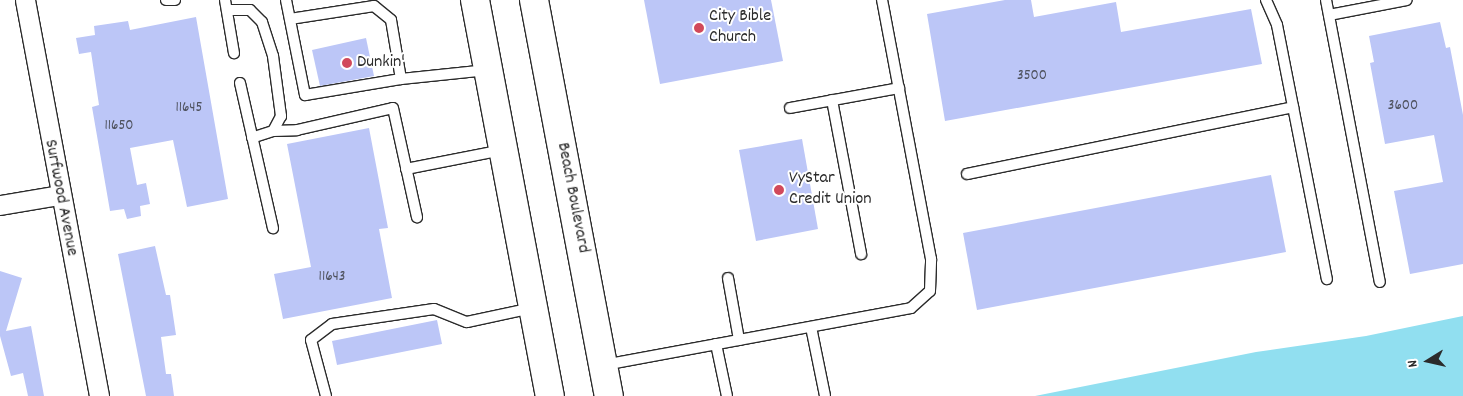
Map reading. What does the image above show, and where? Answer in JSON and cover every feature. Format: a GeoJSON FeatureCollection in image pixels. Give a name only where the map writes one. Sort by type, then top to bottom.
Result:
{"type":"FeatureCollection","features":[{"type":"Feature","properties":{"kind":"highway"},"geometry":{"type":"LineString","coordinates":[[475,0],[550,396]]}},
{"type":"Feature","properties":{"kind":"highway","name":"Beach Boulevard"},"geometry":{"type":"LineString","coordinates":[[534,0],[609,396]]}},
{"type":"Feature","properties":{"kind":"street","name":"Surfwood Avenue"},"geometry":{"type":"LineString","coordinates":[[25,0],[59,194],[99,396]]}},
{"type":"Feature","properties":{"kind":"street"},"geometry":{"type":"LineString","coordinates":[[0,205],[59,194]]}},
{"type":"Feature","properties":{"kind":"lane"},"geometry":{"type":"LineString","coordinates":[[166,0],[175,0]]}},
{"type":"Feature","properties":{"kind":"lane"},"geometry":{"type":"LineString","coordinates":[[286,0],[305,95],[401,79],[488,70]]}},
{"type":"Feature","properties":{"kind":"lane"},"geometry":{"type":"LineString","coordinates":[[603,365],[911,308],[930,291],[931,259],[882,0]]}},
{"type":"Feature","properties":{"kind":"lane"},"geometry":{"type":"LineString","coordinates":[[1266,0],[1278,25],[1327,279]]}},
{"type":"Feature","properties":{"kind":"lane"},"geometry":{"type":"LineString","coordinates":[[1326,0],[1380,282]]}},
{"type":"Feature","properties":{"kind":"lane"},"geometry":{"type":"LineString","coordinates":[[1328,15],[1407,0]]}},
{"type":"Feature","properties":{"kind":"lane"},"geometry":{"type":"LineString","coordinates":[[234,53],[226,5],[250,10],[262,22],[280,88],[281,116],[273,131]]}},
{"type":"Feature","properties":{"kind":"lane"},"geometry":{"type":"LineString","coordinates":[[290,19],[374,6],[391,20],[401,79]]}},
{"type":"Feature","properties":{"kind":"lane"},"geometry":{"type":"LineString","coordinates":[[240,83],[272,228]]}},
{"type":"Feature","properties":{"kind":"lane"},"geometry":{"type":"LineString","coordinates":[[790,108],[898,88]]}},
{"type":"Feature","properties":{"kind":"lane"},"geometry":{"type":"LineString","coordinates":[[832,100],[861,254]]}},
{"type":"Feature","properties":{"kind":"lane"},"geometry":{"type":"LineString","coordinates":[[967,174],[1293,107]]}},
{"type":"Feature","properties":{"kind":"lane"},"geometry":{"type":"LineString","coordinates":[[252,138],[273,131],[297,130],[393,108],[417,217]]}},
{"type":"Feature","properties":{"kind":"lane"},"geometry":{"type":"LineString","coordinates":[[406,169],[504,150]]}},
{"type":"Feature","properties":{"kind":"lane"},"geometry":{"type":"LineString","coordinates":[[728,278],[739,340]]}},
{"type":"Feature","properties":{"kind":"lane"},"geometry":{"type":"LineString","coordinates":[[326,396],[311,340],[332,324],[434,309],[467,322],[534,308]]}},
{"type":"Feature","properties":{"kind":"lane"},"geometry":{"type":"LineString","coordinates":[[811,327],[825,396]]}},
{"type":"Feature","properties":{"kind":"lane"},"geometry":{"type":"LineString","coordinates":[[716,344],[727,396]]}},
{"type":"Feature","properties":{"kind":"water"},"geometry":{"type":"Polygon","coordinates":[[[1463,316],[1463,396],[1035,396],[1256,352],[1366,336],[1463,316]]]}},
{"type":"Feature","properties":{"kind":"building"},"geometry":{"type":"Polygon","coordinates":[[[644,0],[771,0],[783,61],[660,84],[644,0]]]}},
{"type":"Feature","properties":{"kind":"building"},"geometry":{"type":"Polygon","coordinates":[[[1005,0],[1031,0],[1034,17],[1116,2],[1121,32],[1251,9],[1262,64],[945,121],[927,14],[1005,0]]]}},
{"type":"Feature","properties":{"kind":"building"},"geometry":{"type":"Polygon","coordinates":[[[196,17],[228,199],[187,207],[173,140],[130,148],[137,185],[146,183],[150,204],[140,206],[141,216],[127,219],[124,209],[110,211],[92,107],[99,105],[91,52],[79,54],[76,38],[95,35],[94,26],[128,21],[130,30],[196,17]]]}},
{"type":"Feature","properties":{"kind":"building"},"geometry":{"type":"Polygon","coordinates":[[[1440,22],[1446,48],[1450,47],[1463,115],[1463,264],[1410,274],[1394,191],[1443,182],[1434,135],[1385,144],[1370,63],[1374,62],[1369,36],[1440,22]]]}},
{"type":"Feature","properties":{"kind":"building"},"geometry":{"type":"Polygon","coordinates":[[[366,38],[374,76],[320,86],[312,50],[366,38]]]}},
{"type":"Feature","properties":{"kind":"building"},"geometry":{"type":"Polygon","coordinates":[[[369,128],[388,228],[379,229],[392,298],[283,319],[274,274],[311,267],[287,144],[369,128]]]}},
{"type":"Feature","properties":{"kind":"building","name":"VyStar Credit Union"},"geometry":{"type":"Polygon","coordinates":[[[802,139],[818,229],[756,241],[739,150],[802,139]]]}},
{"type":"Feature","properties":{"kind":"building"},"geometry":{"type":"Polygon","coordinates":[[[1271,175],[1286,252],[977,310],[963,233],[1271,175]]]}},
{"type":"Feature","properties":{"kind":"building"},"geometry":{"type":"Polygon","coordinates":[[[155,246],[166,295],[170,295],[176,335],[161,337],[166,374],[171,374],[174,396],[146,396],[118,254],[155,246]]]}},
{"type":"Feature","properties":{"kind":"building"},"geometry":{"type":"Polygon","coordinates":[[[0,271],[22,278],[6,331],[31,326],[44,396],[28,396],[23,373],[11,376],[0,336],[0,271]]]}},
{"type":"Feature","properties":{"kind":"building"},"geometry":{"type":"Polygon","coordinates":[[[437,320],[442,344],[337,365],[332,341],[437,320]]]}},
{"type":"Feature","properties":{"kind":"place","name":"City Bible Church"},"geometry":{"type":"Point","coordinates":[699,28]}},
{"type":"Feature","properties":{"kind":"place","name":"Dunkin'"},"geometry":{"type":"Point","coordinates":[347,63]}},
{"type":"Feature","properties":{"kind":"place","name":"VyStar Credit Union"},"geometry":{"type":"Point","coordinates":[779,190]}}]}
